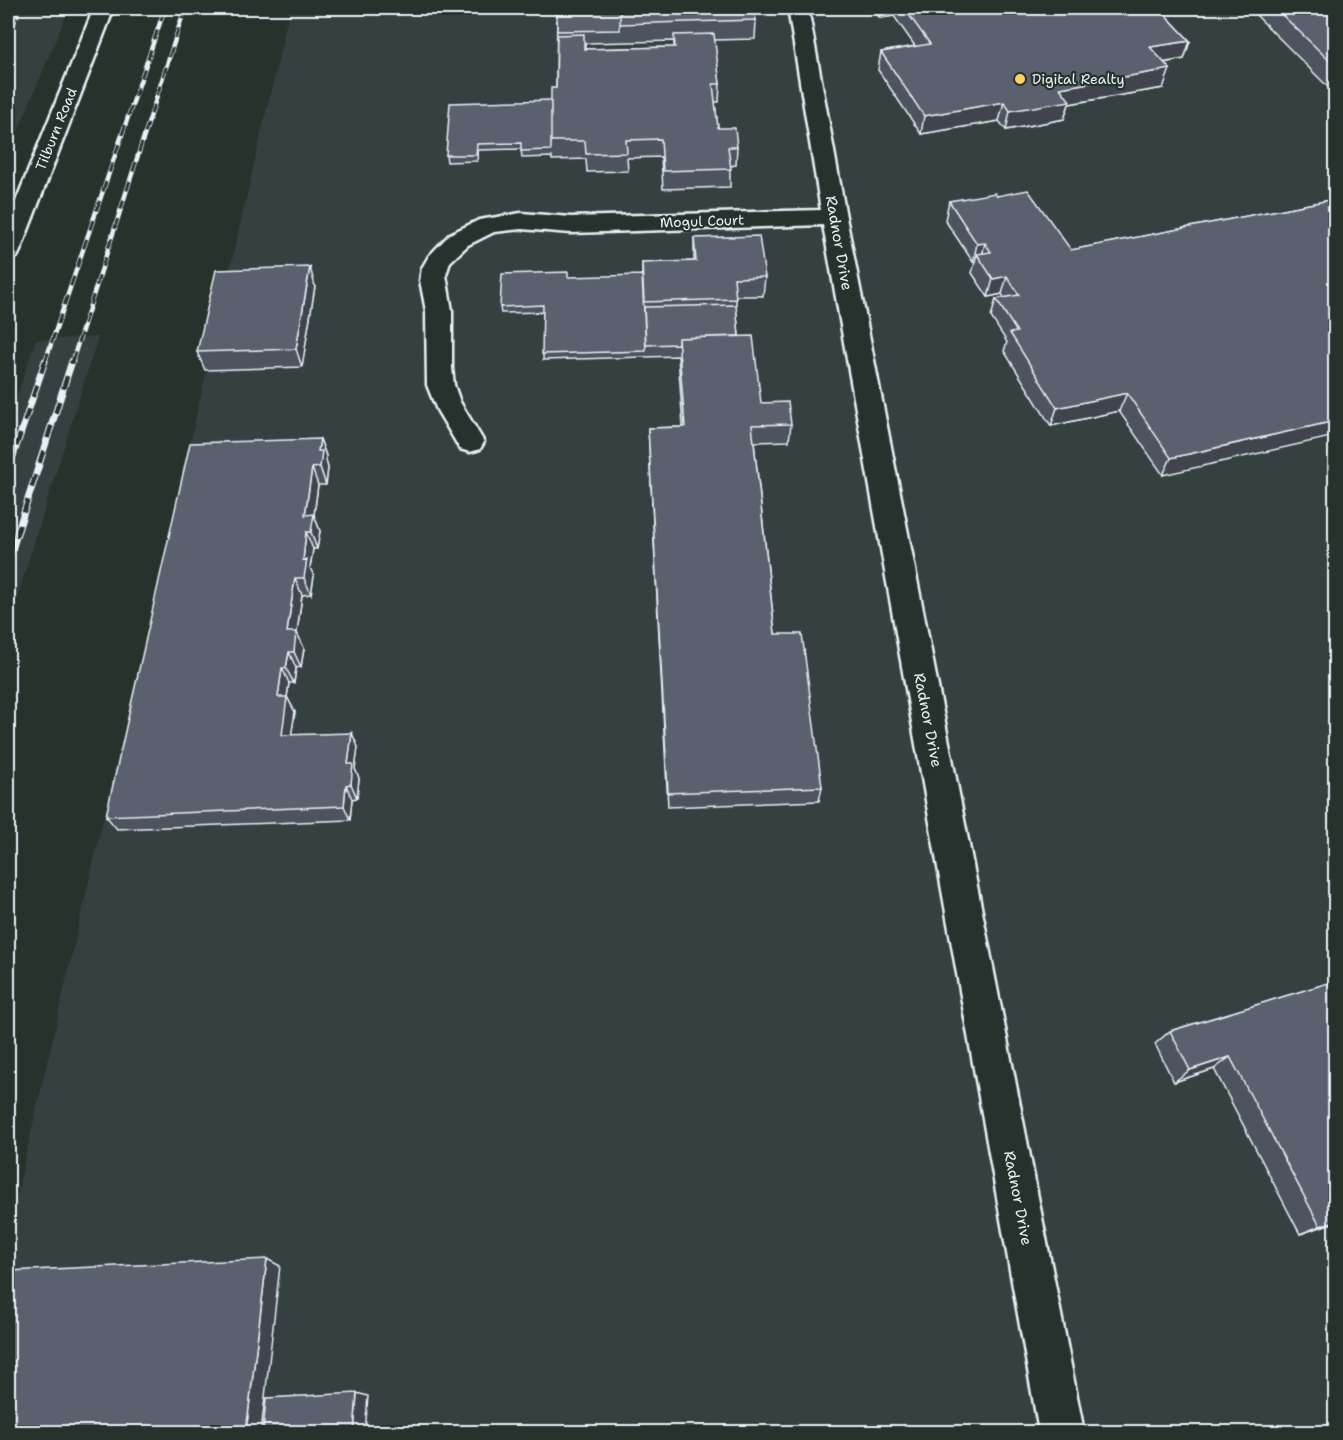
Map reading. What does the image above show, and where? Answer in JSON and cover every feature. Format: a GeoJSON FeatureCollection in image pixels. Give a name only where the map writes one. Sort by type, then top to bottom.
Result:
{"type":"FeatureCollection","features":[{"type":"Feature","properties":{"kind":"street","name":"Tilburn Road"},"geometry":{"type":"LineString","coordinates":[[8,251],[104,8]]}},
{"type":"Feature","properties":{"kind":"street","name":"Radnor Drive"},"geometry":{"type":"LineString","coordinates":[[798,8],[834,217],[1062,1432]]}},
{"type":"Feature","properties":{"kind":"street","name":"Mogul Court"},"geometry":{"type":"LineString","coordinates":[[470,442],[449,407],[439,376],[440,311],[459,271],[480,249],[509,236],[571,225],[834,217]]}},
{"type":"Feature","properties":{"kind":"path"},"geometry":{"type":"LineString","coordinates":[[8,38],[21,8]]}},
{"type":"Feature","properties":{"kind":"shaded area"},"geometry":{"type":"Polygon","coordinates":[[[8,8],[69,8],[8,155],[8,8]]]}},
{"type":"Feature","properties":{"kind":"shaded area"},"geometry":{"type":"Polygon","coordinates":[[[290,8],[1335,8],[1335,1432],[8,1432],[8,1233],[290,8]]]}},
{"type":"Feature","properties":{"kind":"shaded area"},"geometry":{"type":"Polygon","coordinates":[[[98,337],[8,627],[8,421],[36,340],[98,337]]]}},
{"type":"Feature","properties":{"kind":"building"},"geometry":{"type":"Polygon","coordinates":[[[557,8],[620,8],[620,30],[557,31],[557,8]]]}},
{"type":"Feature","properties":{"kind":"building"},"geometry":{"type":"Polygon","coordinates":[[[620,8],[754,8],[756,20],[620,24],[620,8]]]}},
{"type":"Feature","properties":{"kind":"building","name":"Digital Realty"},"geometry":{"type":"Polygon","coordinates":[[[904,8],[1159,8],[1190,41],[1150,47],[1170,69],[1060,88],[1070,101],[1010,111],[1004,102],[924,116],[881,52],[930,44],[904,8]]]}},
{"type":"Feature","properties":{"kind":"building"},"geometry":{"type":"Polygon","coordinates":[[[1275,8],[1335,8],[1335,66],[1275,8]]]}},
{"type":"Feature","properties":{"kind":"building"},"geometry":{"type":"Polygon","coordinates":[[[584,34],[584,49],[675,47],[674,35],[714,34],[720,84],[713,84],[718,128],[735,128],[737,147],[728,147],[731,169],[663,171],[661,139],[626,140],[627,153],[586,154],[585,141],[551,141],[551,88],[556,88],[557,35],[584,34]]]}},
{"type":"Feature","properties":{"kind":"building"},"geometry":{"type":"Polygon","coordinates":[[[551,100],[551,150],[521,151],[521,143],[477,144],[476,155],[446,155],[450,103],[551,100]]]}},
{"type":"Feature","properties":{"kind":"building"},"geometry":{"type":"Polygon","coordinates":[[[1028,190],[1071,250],[1335,199],[1335,421],[1171,458],[1127,393],[1057,408],[1010,333],[1017,332],[996,299],[1019,295],[1007,276],[993,279],[977,254],[991,252],[985,243],[977,244],[949,201],[1028,190]]]}},
{"type":"Feature","properties":{"kind":"building"},"geometry":{"type":"Polygon","coordinates":[[[759,236],[765,277],[734,278],[736,299],[644,302],[642,263],[696,261],[694,238],[759,236]]]}},
{"type":"Feature","properties":{"kind":"building"},"geometry":{"type":"Polygon","coordinates":[[[310,267],[296,349],[197,352],[216,270],[310,267]]]}},
{"type":"Feature","properties":{"kind":"building"},"geometry":{"type":"Polygon","coordinates":[[[568,272],[568,277],[642,275],[646,351],[542,354],[543,305],[500,307],[502,274],[568,272]]]}},
{"type":"Feature","properties":{"kind":"building"},"geometry":{"type":"Polygon","coordinates":[[[736,305],[739,336],[678,338],[678,344],[646,345],[644,307],[736,305]]]}},
{"type":"Feature","properties":{"kind":"building"},"geometry":{"type":"Polygon","coordinates":[[[753,336],[761,403],[788,402],[791,424],[752,425],[775,634],[802,634],[822,787],[668,793],[648,428],[685,427],[678,338],[753,336]]]}},
{"type":"Feature","properties":{"kind":"building"},"geometry":{"type":"Polygon","coordinates":[[[320,439],[318,451],[322,451],[320,467],[312,468],[305,515],[314,514],[311,532],[306,532],[303,560],[307,559],[304,578],[295,578],[287,632],[296,632],[294,652],[289,652],[286,668],[282,668],[278,697],[287,697],[282,735],[352,733],[348,764],[353,764],[351,784],[346,785],[344,806],[106,816],[190,443],[320,439]]]}},
{"type":"Feature","properties":{"kind":"building"},"geometry":{"type":"Polygon","coordinates":[[[1335,981],[1335,1221],[1320,1226],[1230,1057],[1190,1070],[1170,1031],[1335,981]]]}},
{"type":"Feature","properties":{"kind":"building"},"geometry":{"type":"Polygon","coordinates":[[[267,1259],[246,1432],[8,1432],[8,1271],[267,1259]]]}},
{"type":"Feature","properties":{"kind":"building"},"geometry":{"type":"Polygon","coordinates":[[[357,1393],[354,1432],[263,1432],[266,1398],[357,1393]]]}},
{"type":"Feature","properties":{"kind":"railway"},"geometry":{"type":"LineString","coordinates":[[45,362],[165,8]]}},
{"type":"Feature","properties":{"kind":"railway"},"geometry":{"type":"LineString","coordinates":[[72,362],[185,8]]}},
{"type":"Feature","properties":{"kind":"railway"},"geometry":{"type":"LineString","coordinates":[[8,471],[45,361]]}},
{"type":"Feature","properties":{"kind":"railway"},"geometry":{"type":"LineString","coordinates":[[8,562],[72,361]]}},
{"type":"Feature","properties":{"kind":"place","name":"Digital Realty"},"geometry":{"type":"Point","coordinates":[1020,79]}}]}
